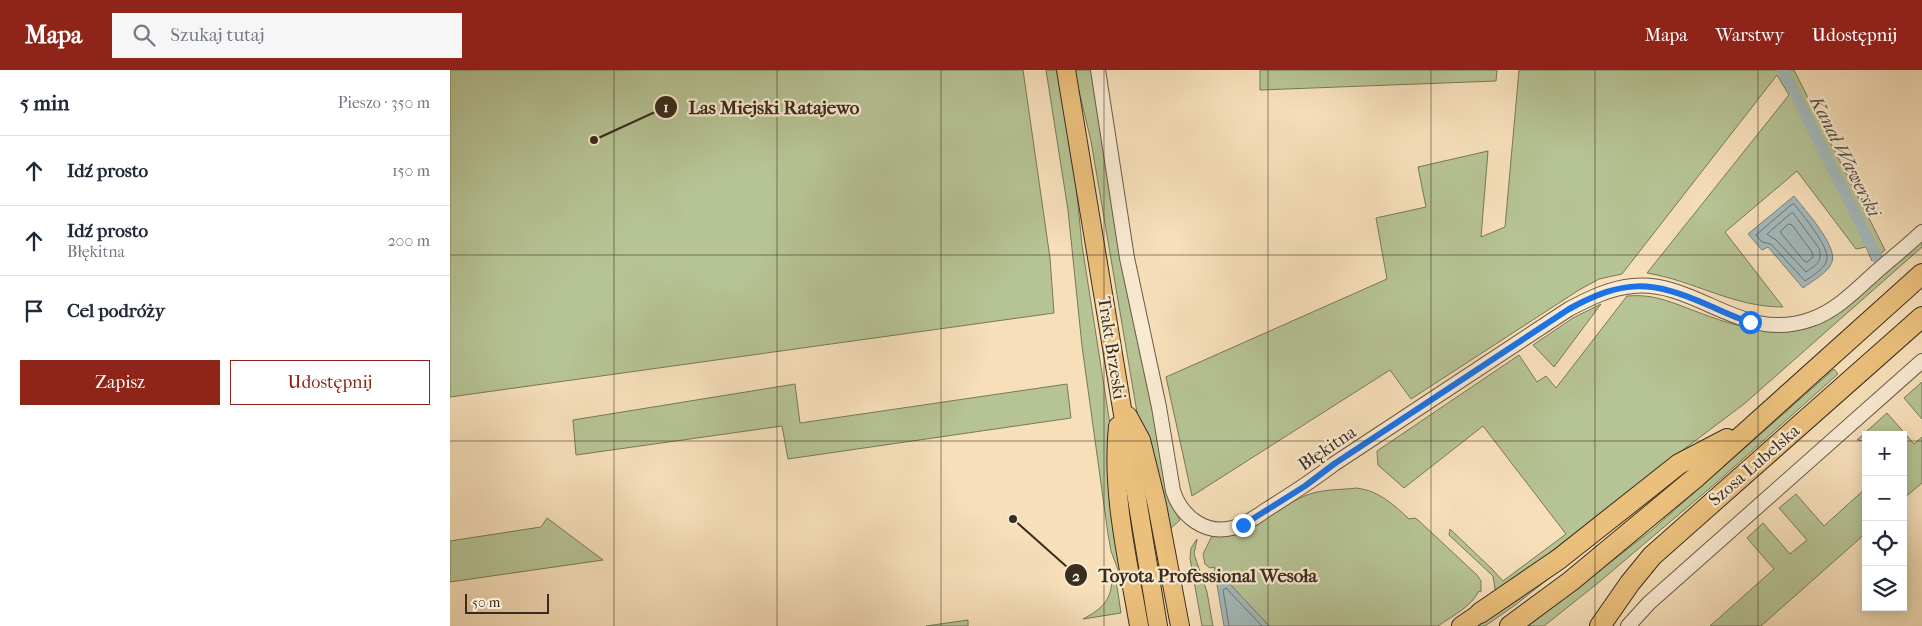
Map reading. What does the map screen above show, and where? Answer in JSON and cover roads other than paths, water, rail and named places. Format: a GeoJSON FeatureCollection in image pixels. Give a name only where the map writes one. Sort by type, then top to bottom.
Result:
{"type":"FeatureCollection","features":[{"type":"Feature","properties":{"kind":"highway","name":"Szosa Lubelska"},"geometry":{"type":"LineString","coordinates":[[1751,427],[1922,274]]}},
{"type":"Feature","properties":{"kind":"highway","name":"Szosa Lubelska"},"geometry":{"type":"LineString","coordinates":[[1600,626],[1641,569],[1673,536],[1922,317]]}},
{"type":"Feature","properties":{"kind":"highway"},"geometry":{"type":"LineString","coordinates":[[1480,613],[1559,559],[1679,464],[1751,427]]}},
{"type":"Feature","properties":{"kind":"highway"},"geometry":{"type":"LineString","coordinates":[[1510,626],[1571,581],[1642,523],[1751,427]]}},
{"type":"Feature","properties":{"kind":"main road","name":"Trakt Brzeski"},"geometry":{"type":"LineString","coordinates":[[1066,70],[1158,626]]}},
{"type":"Feature","properties":{"kind":"main road"},"geometry":{"type":"LineString","coordinates":[[1121,402],[1116,448],[1118,476],[1121,511],[1139,626]]}},
{"type":"Feature","properties":{"kind":"main road"},"geometry":{"type":"LineString","coordinates":[[1121,402],[1141,440],[1157,504],[1180,626]]}},
{"type":"Feature","properties":{"kind":"main road"},"geometry":{"type":"LineString","coordinates":[[1461,626],[1480,613]]}},
{"type":"Feature","properties":{"kind":"street","name":"Trakt Brzeski"},"geometry":{"type":"LineString","coordinates":[[1098,70],[1127,258],[1158,407],[1170,477]]}},
{"type":"Feature","properties":{"kind":"street","name":"Błękitna"},"geometry":{"type":"LineString","coordinates":[[1170,477],[1176,502],[1182,511],[1198,523],[1206,527],[1223,530],[1243,525],[1305,486],[1334,464],[1569,309],[1592,297],[1616,288],[1655,286],[1740,319],[1762,325],[1805,321],[1828,312],[1844,301],[1922,232]]}},
{"type":"Feature","properties":{"kind":"street"},"geometry":{"type":"LineString","coordinates":[[1628,626],[1649,603],[1922,360]]}},
{"type":"Feature","properties":{"kind":"water"},"geometry":{"type":"Polygon","coordinates":[[[1794,196],[1819,228],[1830,247],[1832,255],[1832,262],[1827,270],[1803,288],[1768,247],[1762,250],[1748,234],[1794,196]]]}},
{"type":"Feature","properties":{"kind":"water"},"geometry":{"type":"Polygon","coordinates":[[[1214,567],[1269,626],[1224,626],[1214,567]]]}},
{"type":"Feature","properties":{"kind":"waterway","name":"Kanał Wawerski"},"geometry":{"type":"LineString","coordinates":[[1783,70],[1878,259]]}},
{"type":"Feature","properties":{"kind":"place","name":"Las Miejski Ratajewo"},"geometry":{"type":"Point","coordinates":[594,140]}},
{"type":"Feature","properties":{"kind":"place","name":"Toyota Professional Wesoła"},"geometry":{"type":"Point","coordinates":[1013,519]}}]}
